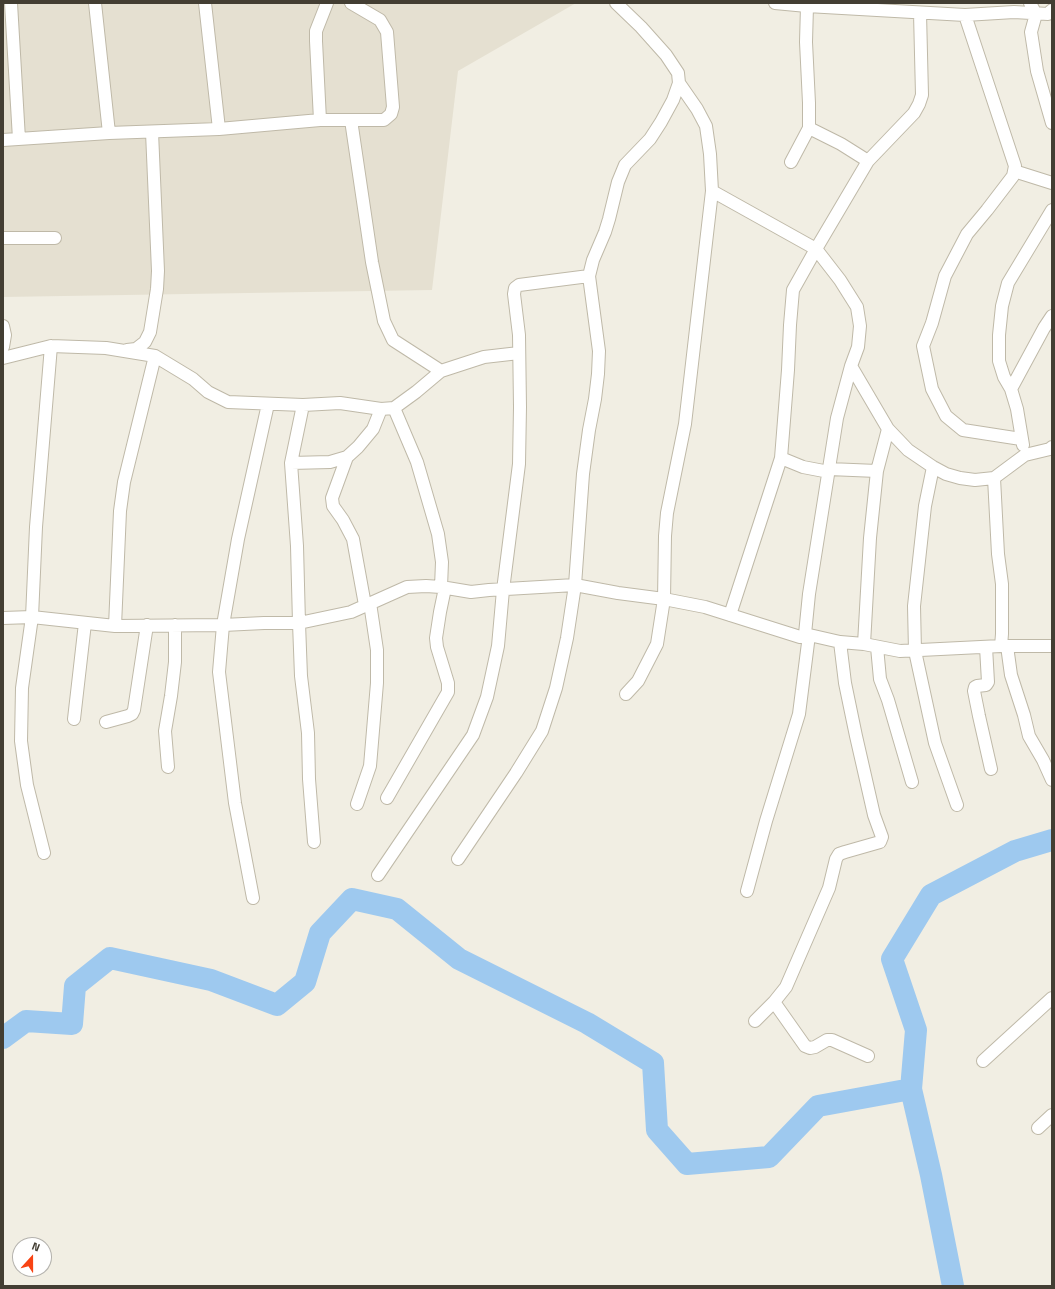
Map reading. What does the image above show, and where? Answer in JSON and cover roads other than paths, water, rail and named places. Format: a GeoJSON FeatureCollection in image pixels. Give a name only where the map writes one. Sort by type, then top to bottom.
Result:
{"type":"FeatureCollection","features":[{"type":"Feature","properties":{"kind":"street"},"geometry":{"type":"LineString","coordinates":[[11,3],[19,139]]}},
{"type":"Feature","properties":{"kind":"street"},"geometry":{"type":"LineString","coordinates":[[95,3],[109,133]]}},
{"type":"Feature","properties":{"kind":"street"},"geometry":{"type":"LineString","coordinates":[[205,3],[219,129]]}},
{"type":"Feature","properties":{"kind":"street"},"geometry":{"type":"LineString","coordinates":[[320,120],[316,32],[327,3]]}},
{"type":"Feature","properties":{"kind":"street"},"geometry":{"type":"LineString","coordinates":[[3,140],[109,133],[219,129],[320,120],[384,120],[391,114],[393,107],[388,32],[380,20],[351,3]]}},
{"type":"Feature","properties":{"kind":"street"},"geometry":{"type":"LineString","coordinates":[[458,859],[516,773],[542,731],[556,688],[568,638],[575,585],[583,474],[598,374],[599,351],[590,276],[593,260],[605,232],[618,182],[623,170],[650,139],[661,122],[673,100],[679,83],[678,73],[666,56],[641,26],[616,3]]}},
{"type":"Feature","properties":{"kind":"street"},"geometry":{"type":"LineString","coordinates":[[776,3],[807,6],[879,7],[920,13],[964,15],[1014,12],[1048,14],[1052,10]]}},
{"type":"Feature","properties":{"kind":"street"},"geometry":{"type":"LineString","coordinates":[[1030,3],[1036,14],[1031,32],[1037,71],[1052,122]]}},
{"type":"Feature","properties":{"kind":"street"},"geometry":{"type":"LineString","coordinates":[[791,162],[809,128],[806,42],[807,6]]}},
{"type":"Feature","properties":{"kind":"street"},"geometry":{"type":"LineString","coordinates":[[730,616],[781,458],[790,325],[794,290],[816,249],[868,161],[914,113],[919,104],[922,95],[920,13]]}},
{"type":"Feature","properties":{"kind":"street"},"geometry":{"type":"LineString","coordinates":[[964,15],[1015,166],[1012,176],[967,234],[945,276],[932,324],[923,346],[932,389],[946,416],[963,430],[1021,439]]}},
{"type":"Feature","properties":{"kind":"street"},"geometry":{"type":"LineString","coordinates":[[626,694],[638,681],[657,644],[664,599],[665,536],[686,417],[712,191],[710,154],[706,126],[679,83]]}},
{"type":"Feature","properties":{"kind":"street"},"geometry":{"type":"LineString","coordinates":[[351,120],[372,262],[384,321],[393,340],[441,372]]}},
{"type":"Feature","properties":{"kind":"street"},"geometry":{"type":"LineString","coordinates":[[809,128],[841,144],[868,161]]}},
{"type":"Feature","properties":{"kind":"street"},"geometry":{"type":"LineString","coordinates":[[120,350],[136,349],[145,342],[150,332],[156,297],[158,270],[152,132]]}},
{"type":"Feature","properties":{"kind":"street"},"geometry":{"type":"LineString","coordinates":[[1014,171],[1052,183]]}},
{"type":"Feature","properties":{"kind":"street"},"geometry":{"type":"LineString","coordinates":[[712,191],[816,249],[840,280],[857,307],[860,326],[858,347],[851,366],[837,418],[809,594],[807,635],[799,714],[766,821],[747,891]]}},
{"type":"Feature","properties":{"kind":"street"},"geometry":{"type":"LineString","coordinates":[[1025,455],[1017,409],[999,361],[999,335],[1002,306],[1008,283],[1052,210]]}},
{"type":"Feature","properties":{"kind":"street"},"geometry":{"type":"LineString","coordinates":[[3,238],[55,238]]}},
{"type":"Feature","properties":{"kind":"street"},"geometry":{"type":"LineString","coordinates":[[378,875],[473,736],[487,697],[498,646],[518,464],[520,407],[519,335],[514,294],[516,288],[520,285],[590,276]]}},
{"type":"Feature","properties":{"kind":"street"},"geometry":{"type":"LineString","coordinates":[[1011,390],[1052,316]]}},
{"type":"Feature","properties":{"kind":"street"},"geometry":{"type":"LineString","coordinates":[[3,326],[5,335],[3,347]]}},
{"type":"Feature","properties":{"kind":"street"},"geometry":{"type":"LineString","coordinates":[[3,358],[51,346],[106,348],[155,356],[193,379],[208,392],[228,402],[302,405],[340,403],[381,409],[394,408],[441,372],[484,357],[519,353]]}},
{"type":"Feature","properties":{"kind":"street"},"geometry":{"type":"LineString","coordinates":[[44,853],[27,785],[21,741],[22,688],[32,617],[36,527],[51,346]]}},
{"type":"Feature","properties":{"kind":"street"},"geometry":{"type":"LineString","coordinates":[[115,626],[120,511],[124,482],[155,356]]}},
{"type":"Feature","properties":{"kind":"street"},"geometry":{"type":"LineString","coordinates":[[851,366],[888,429],[908,450],[946,474],[975,480],[994,478],[1025,455],[1052,447]]}},
{"type":"Feature","properties":{"kind":"street"},"geometry":{"type":"LineString","coordinates":[[253,898],[235,803],[219,672],[223,625],[238,539],[268,404]]}},
{"type":"Feature","properties":{"kind":"street"},"geometry":{"type":"LineString","coordinates":[[302,405],[291,463],[297,546],[301,676],[308,733],[309,779],[314,842]]}},
{"type":"Feature","properties":{"kind":"street"},"geometry":{"type":"LineString","coordinates":[[387,798],[448,692],[448,683],[437,647],[436,638],[443,587],[442,562],[438,534],[417,462],[394,408]]}},
{"type":"Feature","properties":{"kind":"street"},"geometry":{"type":"LineString","coordinates":[[291,463],[330,462],[347,457],[358,447],[373,429],[381,409]]}},
{"type":"Feature","properties":{"kind":"street"},"geometry":{"type":"LineString","coordinates":[[864,644],[870,538],[877,471],[888,429]]}},
{"type":"Feature","properties":{"kind":"street"},"geometry":{"type":"LineString","coordinates":[[347,457],[332,498],[333,506],[343,520],[353,539],[377,650],[377,683],[370,766],[357,804]]}},
{"type":"Feature","properties":{"kind":"street"},"geometry":{"type":"LineString","coordinates":[[781,458],[803,467],[829,470],[877,471]]}},
{"type":"Feature","properties":{"kind":"street"},"geometry":{"type":"LineString","coordinates":[[933,467],[925,506],[914,606],[915,651],[935,742],[957,805]]}},
{"type":"Feature","properties":{"kind":"street"},"geometry":{"type":"LineString","coordinates":[[994,478],[998,554],[1002,584],[1002,634],[1004,646],[1029,736],[1043,760],[1052,780]]}},
{"type":"Feature","properties":{"kind":"street"},"geometry":{"type":"LineString","coordinates":[[3,618],[32,617],[115,626],[299,623],[351,612],[407,586],[443,587],[471,592],[575,585],[705,607],[800,637],[807,635],[840,642],[864,644],[900,651],[1004,646],[1052,646]]}},
{"type":"Feature","properties":{"kind":"street"},"geometry":{"type":"LineString","coordinates":[[74,719],[85,623]]}},
{"type":"Feature","properties":{"kind":"street"},"geometry":{"type":"LineString","coordinates":[[106,722],[128,716],[132,714],[134,710],[147,625]]}},
{"type":"Feature","properties":{"kind":"street"},"geometry":{"type":"LineString","coordinates":[[168,766],[165,731],[175,662],[175,625]]}},
{"type":"Feature","properties":{"kind":"street"},"geometry":{"type":"LineString","coordinates":[[755,1021],[774,1002],[786,987],[829,888],[836,859],[839,854],[880,842],[882,837],[874,815],[856,736],[845,683],[840,642]]}},
{"type":"Feature","properties":{"kind":"street"},"geometry":{"type":"LineString","coordinates":[[877,647],[880,679],[888,700],[912,782]]}},
{"type":"Feature","properties":{"kind":"street"},"geometry":{"type":"LineString","coordinates":[[986,647],[988,682],[986,685],[978,686],[974,691],[992,769]]}},
{"type":"Feature","properties":{"kind":"street"},"geometry":{"type":"LineString","coordinates":[[982,1061],[1052,998]]}},
{"type":"Feature","properties":{"kind":"street"},"geometry":{"type":"LineString","coordinates":[[774,1002],[805,1046],[810,1048],[815,1047],[827,1040],[832,1040],[868,1056]]}},
{"type":"Feature","properties":{"kind":"street"},"geometry":{"type":"LineString","coordinates":[[1038,1128],[1052,1115]]}},
{"type":"Feature","properties":{"kind":"waterway"},"geometry":{"type":"LineString","coordinates":[[953,1286],[931,1175],[911,1089],[916,1030],[892,959],[931,895],[1015,851],[1052,840]]}},
{"type":"Feature","properties":{"kind":"waterway"},"geometry":{"type":"LineString","coordinates":[[3,1038],[26,1021],[72,1024],[75,986],[110,958],[211,980],[277,1005],[305,982],[320,933],[352,899],[397,909],[459,959],[587,1023],[653,1063],[657,1130],[687,1164],[769,1157],[818,1106],[911,1089]]}}]}
